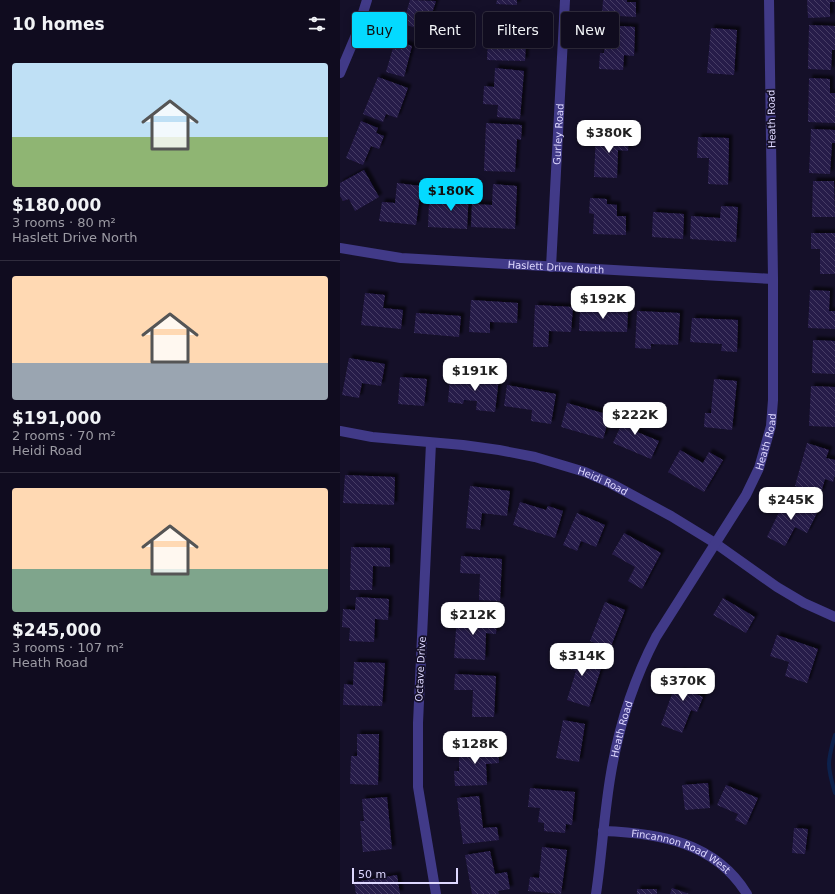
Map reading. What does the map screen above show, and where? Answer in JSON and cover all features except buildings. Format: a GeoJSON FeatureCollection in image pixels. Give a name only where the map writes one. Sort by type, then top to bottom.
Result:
{"type":"FeatureCollection","features":[{"type":"Feature","properties":{"kind":"street"},"geometry":{"type":"LineString","coordinates":[[340,73],[356,34],[367,0]]}},
{"type":"Feature","properties":{"kind":"street","name":"Gurley Road"},"geometry":{"type":"LineString","coordinates":[[551,267],[565,0]]}},
{"type":"Feature","properties":{"kind":"street","name":"Heath Road"},"geometry":{"type":"LineString","coordinates":[[596,894],[611,772],[627,704],[638,674],[656,637],[746,494],[759,468],[771,426],[773,400],[773,279],[769,0]]}},
{"type":"Feature","properties":{"kind":"street","name":"Haslett Drive North"},"geometry":{"type":"LineString","coordinates":[[340,248],[401,258],[773,279]]}},
{"type":"Feature","properties":{"kind":"street","name":"Heidi Road"},"geometry":{"type":"LineString","coordinates":[[340,432],[372,437],[463,445],[499,450],[535,457],[579,470],[610,483],[671,516],[715,543],[777,587],[804,603],[835,617]]}},
{"type":"Feature","properties":{"kind":"street","name":"Octave Drive"},"geometry":{"type":"LineString","coordinates":[[431,443],[418,723],[418,787],[436,894]]}},
{"type":"Feature","properties":{"kind":"street","name":"Fincannon Road West"},"geometry":{"type":"LineString","coordinates":[[604,831],[662,837],[696,848],[706,853],[730,872],[747,894]]}},
{"type":"Feature","properties":{"kind":"waterway"},"geometry":{"type":"LineString","coordinates":[[835,735],[829,758],[830,776],[835,793]]}}]}
